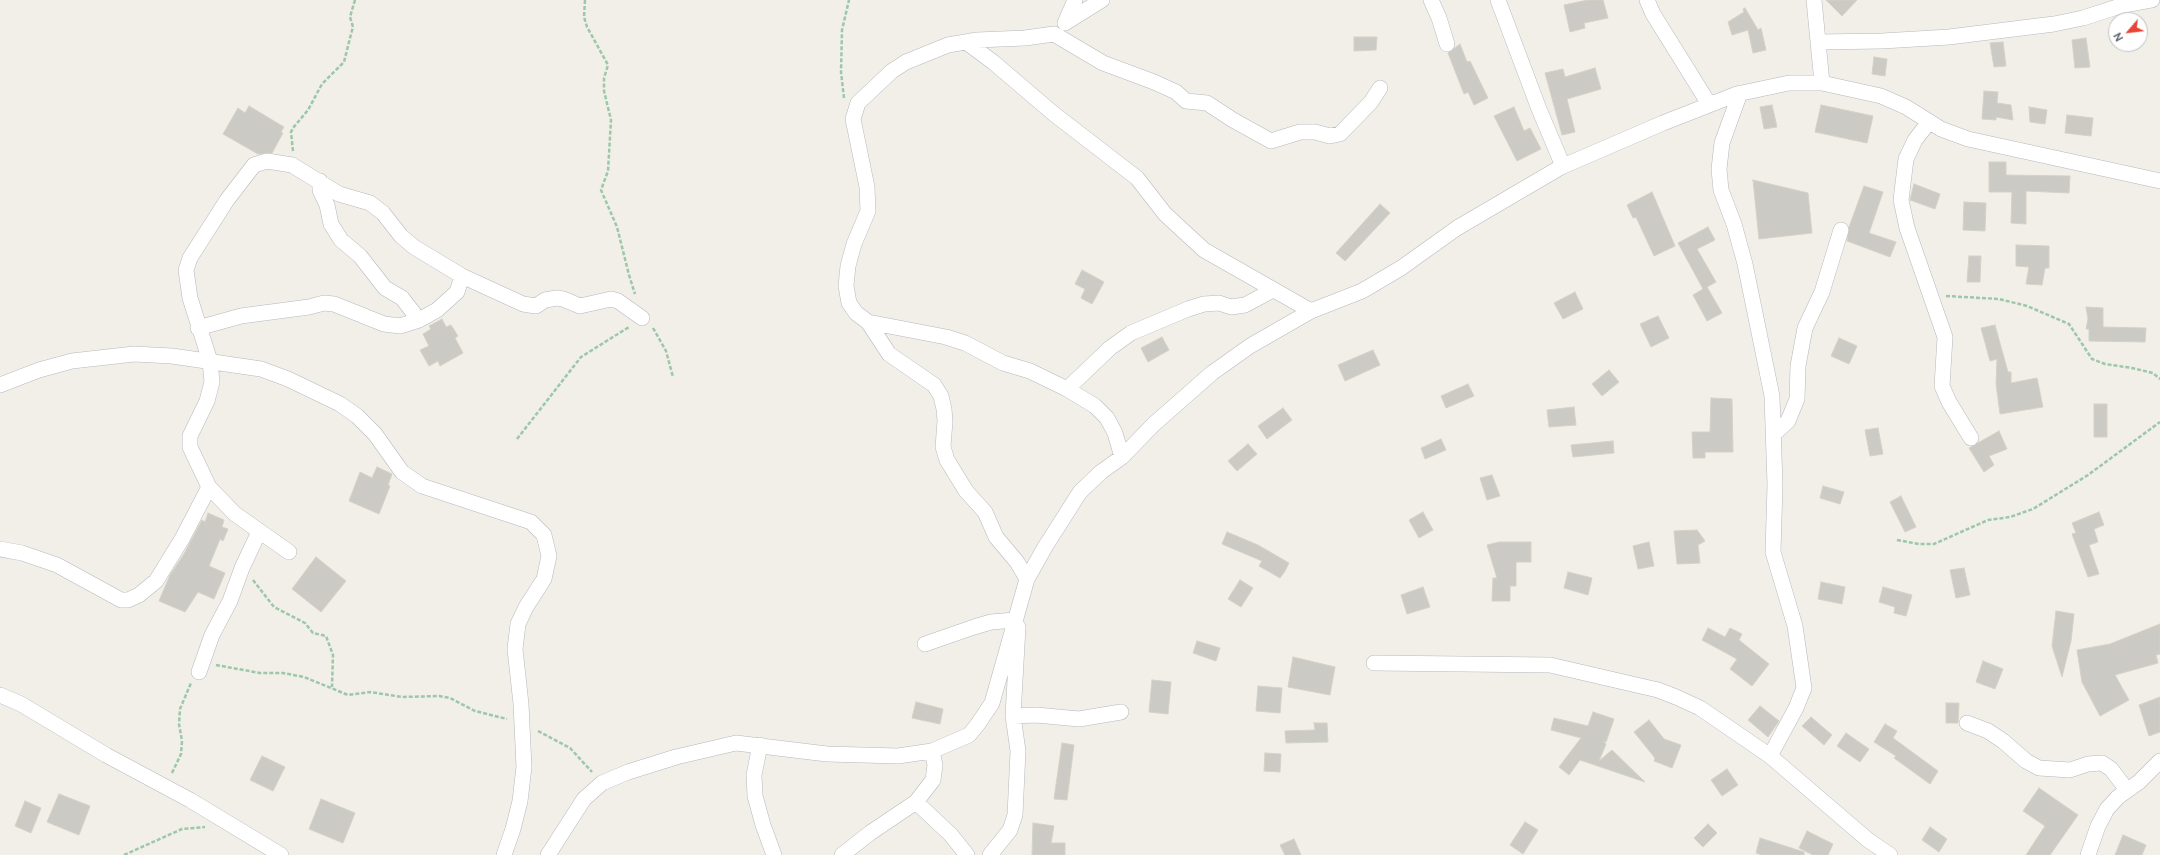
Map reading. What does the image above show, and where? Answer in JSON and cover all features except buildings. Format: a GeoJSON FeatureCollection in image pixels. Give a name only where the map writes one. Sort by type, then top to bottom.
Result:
{"type":"FeatureCollection","features":[{"type":"Feature","properties":{"kind":"street"},"geometry":{"type":"LineString","coordinates":[[1065,23],[1076,0]]}},
{"type":"Feature","properties":{"kind":"street"},"geometry":{"type":"LineString","coordinates":[[1027,579],[1017,562],[996,537],[985,512],[966,490],[947,460],[943,447],[945,421],[944,409],[941,396],[934,385],[889,354],[868,322],[856,313],[849,303],[846,286],[848,266],[854,244],[868,211],[867,187],[853,119],[858,103],[892,71],[906,62],[948,45],[1054,34],[1065,23],[1102,0]]}},
{"type":"Feature","properties":{"kind":"street"},"geometry":{"type":"LineString","coordinates":[[1431,0],[1439,18],[1447,44]]}},
{"type":"Feature","properties":{"kind":"street"},"geometry":{"type":"LineString","coordinates":[[1498,0],[1533,95],[1563,166]]}},
{"type":"Feature","properties":{"kind":"street"},"geometry":{"type":"LineString","coordinates":[[1647,0],[1653,14],[1709,104]]}},
{"type":"Feature","properties":{"kind":"street"},"geometry":{"type":"LineString","coordinates":[[1814,0],[1822,83]]}},
{"type":"Feature","properties":{"kind":"street"},"geometry":{"type":"LineString","coordinates":[[1819,42],[1882,41],[1950,37],[2054,24],[2083,18],[2120,6],[2152,0]]}},
{"type":"Feature","properties":{"kind":"street"},"geometry":{"type":"LineString","coordinates":[[1054,34],[1103,63],[1176,92],[1186,101],[1206,103],[1271,141],[1300,132],[1315,132],[1330,136],[1340,134],[1371,102],[1380,88]]}},
{"type":"Feature","properties":{"kind":"street"},"geometry":{"type":"LineString","coordinates":[[966,42],[993,62],[1054,114],[1137,178],[1165,214],[1204,250],[1311,311]]}},
{"type":"Feature","properties":{"kind":"street"},"geometry":{"type":"LineString","coordinates":[[548,855],[584,799],[602,783],[628,772],[676,757],[736,743],[827,754],[898,756],[932,751],[969,735],[992,703],[1027,579],[1080,492],[1101,472],[1122,457],[1154,424],[1212,374],[1250,346],[1311,311],[1362,291],[1401,268],[1457,228],[1563,166],[1709,104],[1740,93],[1790,83],[1822,83],[1880,96],[1906,107],[1941,129],[1968,139],[2160,181]]}},
{"type":"Feature","properties":{"kind":"street"},"geometry":{"type":"LineString","coordinates":[[1740,93],[1722,143],[1719,176],[1721,190],[1734,224],[1747,272],[1772,396],[1774,434],[1773,552],[1795,626],[1804,688],[1796,708],[1770,756]]}},
{"type":"Feature","properties":{"kind":"street"},"geometry":{"type":"LineString","coordinates":[[1929,122],[1916,140],[1906,159],[1901,200],[1907,228],[1932,295],[1945,337],[1942,386],[1949,402],[1971,438]]}},
{"type":"Feature","properties":{"kind":"street"},"geometry":{"type":"LineString","coordinates":[[289,552],[259,532],[236,514],[209,487],[190,447],[190,436],[207,401],[212,382],[210,361],[198,328],[186,280],[186,270],[190,258],[227,200],[254,165],[267,161],[292,165],[339,194],[365,201],[376,207],[391,220],[407,242],[462,276],[523,304],[536,306],[545,300],[563,298],[580,306],[611,299],[618,301],[642,318]]}},
{"type":"Feature","properties":{"kind":"street"},"geometry":{"type":"LineString","coordinates":[[320,181],[320,190],[327,205],[331,224],[341,240],[360,256],[385,288],[402,298],[419,320]]}},
{"type":"Feature","properties":{"kind":"street"},"geometry":{"type":"LineString","coordinates":[[1774,434],[1788,421],[1797,399],[1798,366],[1805,328],[1822,292],[1841,230]]}},
{"type":"Feature","properties":{"kind":"street"},"geometry":{"type":"LineString","coordinates":[[198,328],[241,316],[309,308],[324,303],[334,304],[384,324],[400,326],[419,320],[452,298],[457,292],[462,276]]}},
{"type":"Feature","properties":{"kind":"street"},"geometry":{"type":"LineString","coordinates":[[1067,389],[1110,348],[1131,333],[1188,309],[1204,304],[1219,304],[1231,307],[1245,305],[1274,290]]}},
{"type":"Feature","properties":{"kind":"street"},"geometry":{"type":"LineString","coordinates":[[868,322],[965,342],[1003,363],[1030,371],[1067,389],[1095,406],[1107,418],[1115,433],[1122,457]]}},
{"type":"Feature","properties":{"kind":"street"},"geometry":{"type":"LineString","coordinates":[[0,385],[39,370],[72,361],[134,354],[172,356],[261,369],[321,393],[340,404],[361,420],[375,434],[402,472],[411,480],[422,486],[474,505],[531,522],[544,535],[549,556],[544,579],[526,607],[518,624],[514,649],[522,722],[524,767],[520,801],[514,829],[504,855]]}},
{"type":"Feature","properties":{"kind":"street"},"geometry":{"type":"LineString","coordinates":[[0,549],[22,553],[57,565],[85,578],[121,600],[128,600],[139,595],[156,581],[182,539],[209,487]]}},
{"type":"Feature","properties":{"kind":"street"},"geometry":{"type":"LineString","coordinates":[[199,672],[212,635],[230,601],[242,568],[259,532]]}},
{"type":"Feature","properties":{"kind":"street"},"geometry":{"type":"LineString","coordinates":[[925,644],[1016,614]]}},
{"type":"Feature","properties":{"kind":"street"},"geometry":{"type":"LineString","coordinates":[[990,855],[1010,830],[1015,815],[1018,751],[1013,716],[1018,649],[1016,614]]}},
{"type":"Feature","properties":{"kind":"street"},"geometry":{"type":"LineString","coordinates":[[1374,663],[1550,665],[1676,697],[1700,708],[1770,756],[1868,840],[1890,855]]}},
{"type":"Feature","properties":{"kind":"street"},"geometry":{"type":"LineString","coordinates":[[0,695],[21,704],[106,755],[166,786],[281,855]]}},
{"type":"Feature","properties":{"kind":"street"},"geometry":{"type":"LineString","coordinates":[[1013,716],[1036,715],[1079,719],[1121,712]]}},
{"type":"Feature","properties":{"kind":"street"},"geometry":{"type":"LineString","coordinates":[[1967,723],[1988,731],[2003,741],[2026,761],[2039,768],[2070,770],[2088,764],[2102,763],[2110,769],[2127,790]]}},
{"type":"Feature","properties":{"kind":"street"},"geometry":{"type":"LineString","coordinates":[[760,745],[754,775],[755,796],[763,825],[774,855]]}},
{"type":"Feature","properties":{"kind":"street"},"geometry":{"type":"LineString","coordinates":[[842,855],[870,832],[916,802],[933,780],[935,765],[932,751]]}},
{"type":"Feature","properties":{"kind":"street"},"geometry":{"type":"LineString","coordinates":[[2088,855],[2098,826],[2107,809],[2127,790],[2139,782],[2160,761]]}},
{"type":"Feature","properties":{"kind":"street"},"geometry":{"type":"LineString","coordinates":[[916,802],[951,835],[967,855]]}},
{"type":"Feature","properties":{"kind":"path"},"geometry":{"type":"LineString","coordinates":[[292,165],[293,128],[308,110],[322,84],[344,62],[352,27],[350,17],[356,0]]}},
{"type":"Feature","properties":{"kind":"path"},"geometry":{"type":"LineString","coordinates":[[585,0],[584,17],[587,27],[600,51],[606,58],[608,65],[604,78],[604,91],[611,120],[608,171],[601,190],[617,227],[629,275],[637,297]]}},
{"type":"Feature","properties":{"kind":"path"},"geometry":{"type":"LineString","coordinates":[[849,0],[842,30],[841,72],[842,93],[853,119]]}},
{"type":"Feature","properties":{"kind":"path"},"geometry":{"type":"LineString","coordinates":[[1932,295],[1999,299],[2027,306],[2068,324],[2092,359],[2105,364],[2153,373],[2160,380]]}},
{"type":"Feature","properties":{"kind":"path"},"geometry":{"type":"LineString","coordinates":[[517,439],[581,356],[646,315],[666,351],[673,377]]}},
{"type":"Feature","properties":{"kind":"path"},"geometry":{"type":"LineString","coordinates":[[1897,540],[1919,544],[1934,544],[1988,520],[2010,517],[2033,508],[2088,475],[2160,422]]}},
{"type":"Feature","properties":{"kind":"path"},"geometry":{"type":"LineString","coordinates":[[242,568],[274,607],[304,623],[313,632],[326,636],[333,656],[332,687]]}},
{"type":"Feature","properties":{"kind":"path"},"geometry":{"type":"LineString","coordinates":[[166,786],[181,754],[182,741],[179,724],[180,709],[188,688],[199,672],[212,665],[223,665],[260,673],[283,672],[304,677],[332,687],[348,695],[370,692],[402,697],[439,696],[450,698],[475,711],[522,722],[570,748],[602,783]]}},
{"type":"Feature","properties":{"kind":"path"},"geometry":{"type":"LineString","coordinates":[[124,855],[182,829],[232,825]]}}]}
